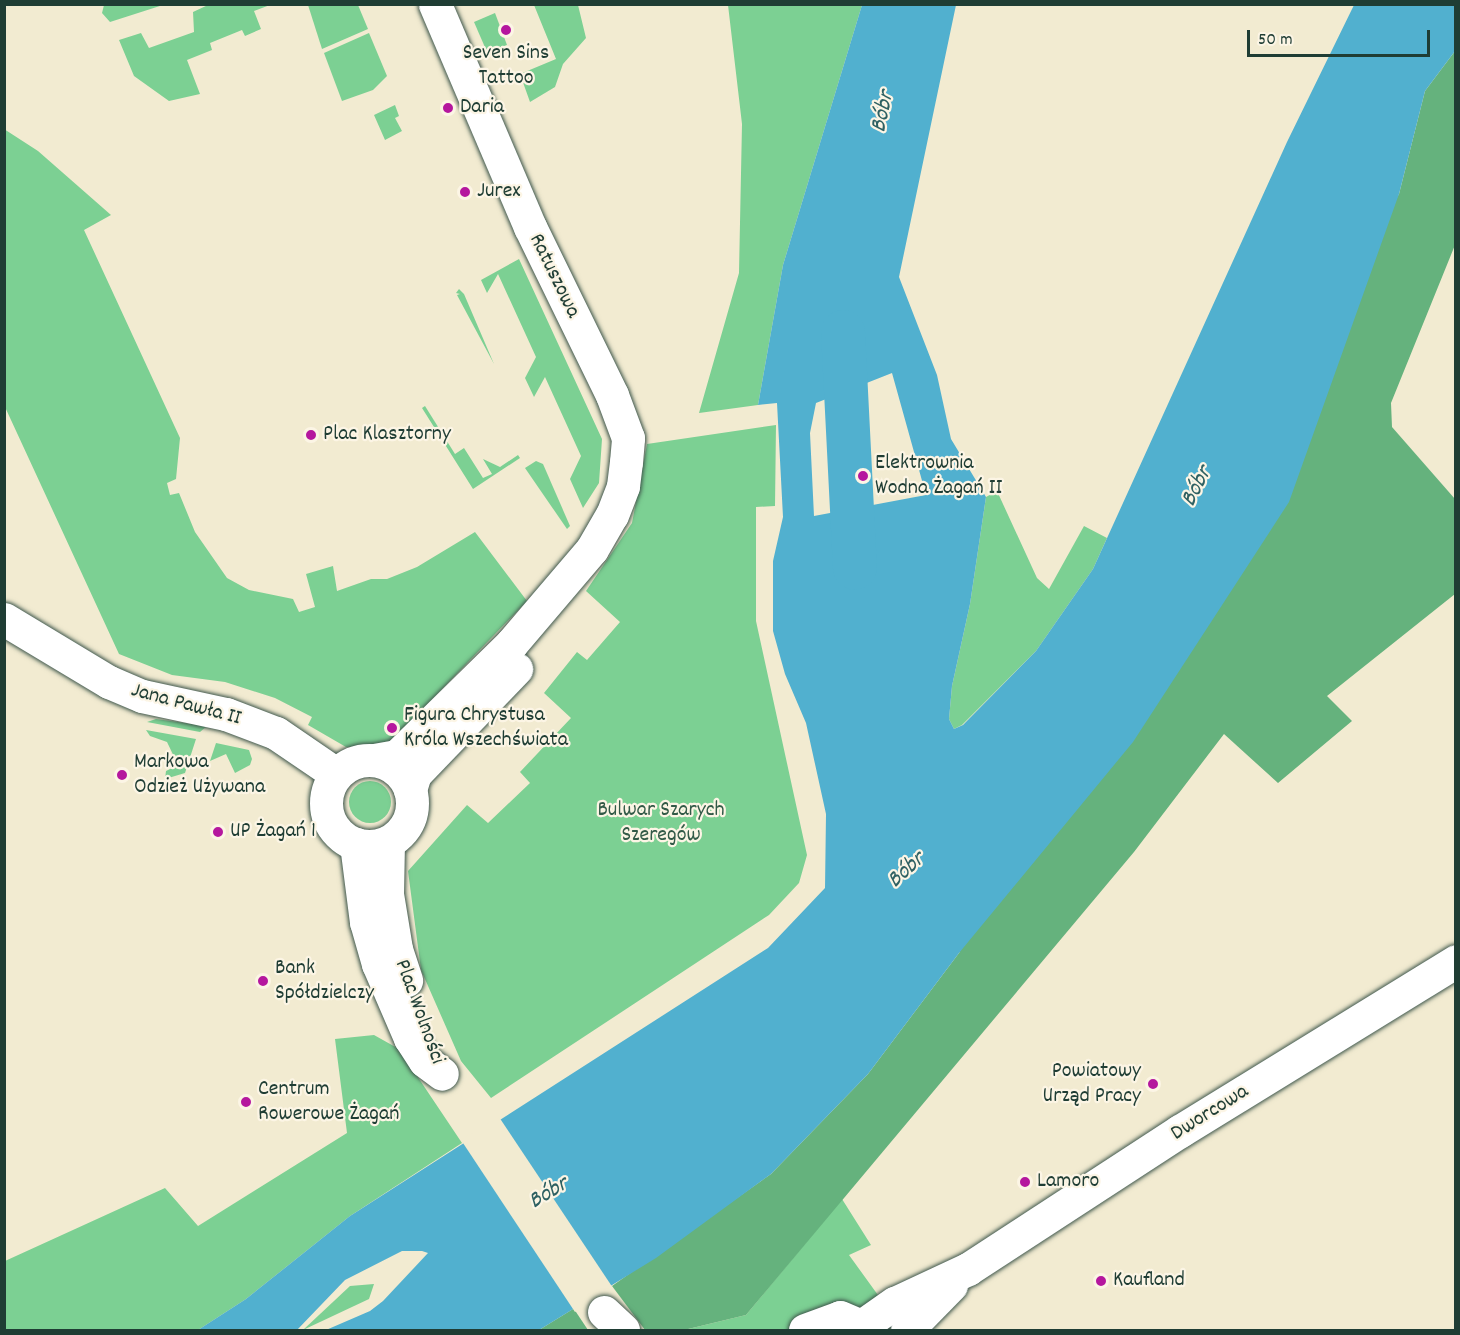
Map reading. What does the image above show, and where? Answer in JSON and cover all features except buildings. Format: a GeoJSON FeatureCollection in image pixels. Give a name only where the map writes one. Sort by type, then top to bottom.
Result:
{"type":"FeatureCollection","features":[{"type":"Feature","properties":{"kind":"street","name":"Ratuszowa"},"geometry":{"type":"LineString","coordinates":[[410,790],[415,774],[531,651],[585,572],[592,549],[623,486],[628,438],[612,395],[531,227],[435,4]]}},
{"type":"Feature","properties":{"kind":"street","name":"Ratuszowa"},"geometry":{"type":"LineString","coordinates":[[374,760],[397,756],[414,742],[513,643],[592,549]]}},
{"type":"Feature","properties":{"kind":"street","name":"Jana Pawła II"},"geometry":{"type":"LineString","coordinates":[[4,619],[117,685],[158,700],[226,714],[276,733],[336,774]]}},
{"type":"Feature","properties":{"kind":"street"},"geometry":{"type":"LineString","coordinates":[[360,760],[374,760],[400,772],[410,790],[411,816],[398,835],[388,842],[356,844],[333,827],[327,815],[326,801],[336,774],[360,760]]}},
{"type":"Feature","properties":{"kind":"street","name":"Plac Wolności"},"geometry":{"type":"LineString","coordinates":[[356,844],[366,922],[378,964],[410,1038],[425,1061],[442,1074],[396,949],[387,894],[388,842]]}},
{"type":"Feature","properties":{"kind":"street","name":"Dworcowa"},"geometry":{"type":"LineString","coordinates":[[867,1328],[895,1303],[968,1269],[1180,1131],[1455,961]]}},
{"type":"Feature","properties":{"kind":"street","name":"Dworcowa"},"geometry":{"type":"LineString","coordinates":[[907,1330],[968,1269]]}},
{"type":"Feature","properties":{"kind":"street"},"geometry":{"type":"LineString","coordinates":[[612,1330],[604,1312],[623,1330]]}},
{"type":"Feature","properties":{"kind":"street"},"geometry":{"type":"LineString","coordinates":[[805,1330],[840,1317],[867,1328]]}},
{"type":"Feature","properties":{"kind":"green space"},"geometry":{"type":"Polygon","coordinates":[[[104,4],[163,5],[110,22],[102,13],[104,4]]]}},
{"type":"Feature","properties":{"kind":"green space"},"geometry":{"type":"Polygon","coordinates":[[[208,5],[270,5],[254,11],[261,29],[245,36],[242,30],[210,43],[212,50],[187,60],[200,94],[169,101],[134,76],[119,40],[141,33],[149,48],[194,32],[193,12],[208,5]]]}},
{"type":"Feature","properties":{"kind":"green space"},"geometry":{"type":"Polygon","coordinates":[[[308,5],[358,5],[368,29],[322,49],[308,5]]]}},
{"type":"Feature","properties":{"kind":"green space"},"geometry":{"type":"Polygon","coordinates":[[[534,5],[578,5],[586,38],[563,64],[555,87],[530,102],[520,74],[556,59],[534,5]]]}},
{"type":"Feature","properties":{"kind":"green space"},"geometry":{"type":"Polygon","coordinates":[[[728,5],[862,5],[783,265],[758,405],[699,413],[739,273],[742,124],[728,5]]]}},
{"type":"Feature","properties":{"kind":"green space"},"geometry":{"type":"Polygon","coordinates":[[[495,13],[507,45],[487,52],[474,22],[495,13]]]}},
{"type":"Feature","properties":{"kind":"green space"},"geometry":{"type":"Polygon","coordinates":[[[369,33],[387,76],[373,90],[342,101],[324,53],[369,33]]]}},
{"type":"Feature","properties":{"kind":"green space"},"geometry":{"type":"Polygon","coordinates":[[[1455,51],[1455,245],[1391,403],[1392,427],[1455,499],[1455,594],[1327,696],[1352,721],[1278,783],[1224,734],[1134,852],[746,1315],[684,1330],[645,1330],[612,1286],[771,1174],[868,1074],[959,953],[1399,194],[1425,91],[1455,51]]]}},
{"type":"Feature","properties":{"kind":"green space"},"geometry":{"type":"Polygon","coordinates":[[[395,105],[399,116],[395,118],[402,131],[385,140],[374,115],[395,105]]]}},
{"type":"Feature","properties":{"kind":"green space"},"geometry":{"type":"Polygon","coordinates":[[[4,129],[38,151],[111,215],[84,230],[180,438],[176,479],[167,483],[170,495],[179,493],[195,532],[227,578],[249,590],[293,599],[299,612],[315,607],[306,574],[333,566],[337,591],[371,579],[387,579],[417,567],[475,532],[527,601],[386,747],[346,747],[308,725],[312,717],[275,698],[225,682],[172,675],[119,654],[5,407],[4,129]]]}},
{"type":"Feature","properties":{"kind":"green space"},"geometry":{"type":"Polygon","coordinates":[[[519,259],[602,439],[599,483],[583,508],[570,479],[581,456],[545,377],[534,397],[525,378],[536,357],[498,274],[487,293],[481,280],[519,259]]]}},
{"type":"Feature","properties":{"kind":"green space"},"geometry":{"type":"Polygon","coordinates":[[[459,289],[464,294],[494,364],[457,295],[460,294],[456,293],[459,289]]]}},
{"type":"Feature","properties":{"kind":"green space"},"geometry":{"type":"Polygon","coordinates":[[[425,406],[455,454],[464,448],[483,478],[492,474],[483,459],[500,467],[518,455],[520,458],[473,489],[422,408],[425,406]]]}},
{"type":"Feature","properties":{"kind":"green space","name":"Bulwar Szarych Szeregów"},"geometry":{"type":"Polygon","coordinates":[[[776,425],[775,506],[756,507],[756,621],[807,855],[799,883],[769,915],[491,1098],[461,1061],[421,970],[408,871],[467,805],[488,823],[530,783],[520,772],[571,718],[544,693],[577,652],[587,660],[620,622],[586,591],[632,523],[647,444],[776,425]]]}},
{"type":"Feature","properties":{"kind":"green space"},"geometry":{"type":"Polygon","coordinates":[[[536,461],[543,464],[570,526],[567,529],[525,468],[536,461]]]}},
{"type":"Feature","properties":{"kind":"green space"},"geometry":{"type":"Polygon","coordinates":[[[997,491],[1037,578],[1049,589],[1084,526],[1107,538],[1093,569],[1036,651],[962,725],[954,729],[949,719],[952,686],[970,604],[986,497],[997,491]]]}},
{"type":"Feature","properties":{"kind":"green space"},"geometry":{"type":"Polygon","coordinates":[[[156,719],[207,726],[200,732],[147,722],[156,719]]]}},
{"type":"Feature","properties":{"kind":"green space"},"geometry":{"type":"Polygon","coordinates":[[[146,730],[196,739],[185,773],[165,779],[166,771],[178,765],[167,742],[150,736],[146,730]]]}},
{"type":"Feature","properties":{"kind":"green space"},"geometry":{"type":"Polygon","coordinates":[[[216,743],[249,750],[252,759],[250,765],[235,773],[226,754],[210,761],[216,743]]]}},
{"type":"Feature","properties":{"kind":"green space"},"geometry":{"type":"Polygon","coordinates":[[[370,781],[378,782],[385,787],[390,794],[390,810],[385,817],[378,822],[370,823],[362,822],[355,817],[350,810],[349,802],[350,794],[355,787],[362,782],[370,781]]]}},
{"type":"Feature","properties":{"kind":"green space"},"geometry":{"type":"Polygon","coordinates":[[[374,1035],[399,1049],[462,1143],[350,1216],[246,1299],[198,1330],[5,1330],[5,1261],[165,1188],[198,1226],[347,1133],[335,1039],[374,1035]]]}},
{"type":"Feature","properties":{"kind":"green space"},"geometry":{"type":"Polygon","coordinates":[[[842,1199],[871,1245],[849,1255],[883,1302],[792,1330],[684,1330],[746,1315],[842,1199]]]}},
{"type":"Feature","properties":{"kind":"green space"},"geometry":{"type":"Polygon","coordinates":[[[374,1284],[369,1299],[303,1330],[350,1286],[374,1284]]]}},
{"type":"Feature","properties":{"kind":"green space"},"geometry":{"type":"Polygon","coordinates":[[[573,1309],[588,1330],[539,1330],[573,1309]]]}},
{"type":"Feature","properties":{"kind":"water"},"geometry":{"type":"Polygon","coordinates":[[[862,5],[956,5],[899,277],[937,375],[951,439],[986,497],[970,604],[952,686],[949,719],[954,729],[963,725],[1036,651],[1093,569],[1287,142],[1354,5],[1455,5],[1455,51],[1425,91],[1399,194],[1289,502],[1133,742],[959,953],[868,1074],[771,1174],[656,1258],[539,1330],[326,1330],[370,1311],[383,1301],[428,1253],[402,1251],[345,1280],[297,1330],[198,1330],[246,1299],[350,1216],[768,948],[825,888],[826,814],[806,723],[785,674],[773,631],[773,561],[783,517],[777,403],[758,405],[783,265],[862,5]],[[892,373],[816,403],[810,433],[814,516],[926,495],[892,373]]]}},
{"type":"Feature","properties":{"kind":"pier"},"geometry":{"type":"Polygon","coordinates":[[[499,1117],[613,1288],[575,1312],[461,1140],[499,1117]]]}},
{"type":"Feature","properties":{"kind":"waterway","name":"Bóbr"},"geometry":{"type":"LineString","coordinates":[[843,332],[855,568]]}},
{"type":"Feature","properties":{"kind":"place","name":"Seven Sins Tattoo"},"geometry":{"type":"Point","coordinates":[506,30]}},
{"type":"Feature","properties":{"kind":"place","name":"Daria"},"geometry":{"type":"Point","coordinates":[448,108]}},
{"type":"Feature","properties":{"kind":"place","name":"Jurex"},"geometry":{"type":"Point","coordinates":[465,192]}},
{"type":"Feature","properties":{"kind":"place","name":"Plac Klasztorny"},"geometry":{"type":"Point","coordinates":[311,435]}},
{"type":"Feature","properties":{"kind":"place","name":"Elektrownia Wodna Żagań II"},"geometry":{"type":"Point","coordinates":[863,476]}},
{"type":"Feature","properties":{"kind":"place","name":"Figura Chrystusa Króla Wszechświata"},"geometry":{"type":"Point","coordinates":[392,728]}},
{"type":"Feature","properties":{"kind":"place","name":"Markowa Odzież Używana"},"geometry":{"type":"Point","coordinates":[122,775]}},
{"type":"Feature","properties":{"kind":"place","name":"UP Żagań 1"},"geometry":{"type":"Point","coordinates":[218,832]}},
{"type":"Feature","properties":{"kind":"place","name":"Bank Spółdzielczy"},"geometry":{"type":"Point","coordinates":[263,981]}},
{"type":"Feature","properties":{"kind":"place","name":"Powiatowy Urząd Pracy"},"geometry":{"type":"Point","coordinates":[1153,1084]}},
{"type":"Feature","properties":{"kind":"place","name":"Centrum Rowerowe Żagań"},"geometry":{"type":"Point","coordinates":[246,1102]}},
{"type":"Feature","properties":{"kind":"place","name":"Lamoro"},"geometry":{"type":"Point","coordinates":[1025,1182]}},
{"type":"Feature","properties":{"kind":"place","name":"Kaufland"},"geometry":{"type":"Point","coordinates":[1101,1281]}}]}
